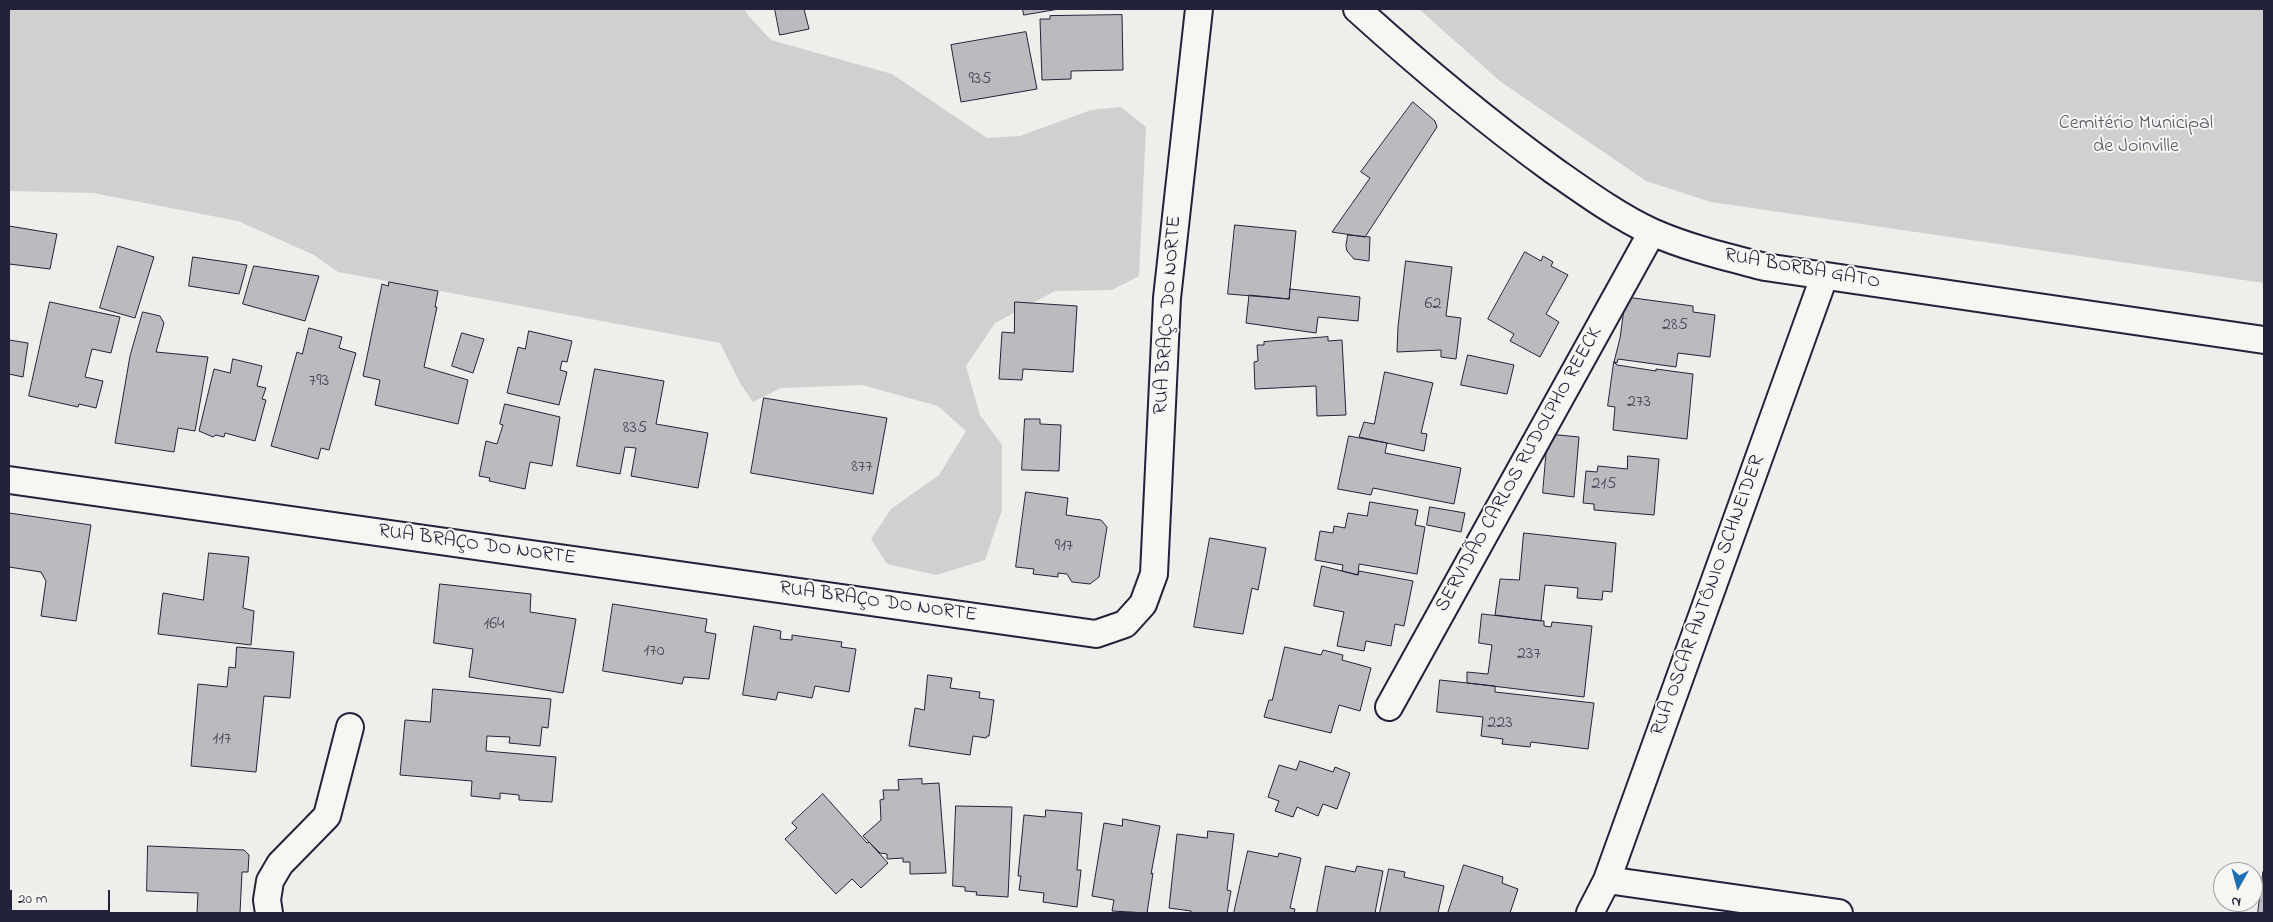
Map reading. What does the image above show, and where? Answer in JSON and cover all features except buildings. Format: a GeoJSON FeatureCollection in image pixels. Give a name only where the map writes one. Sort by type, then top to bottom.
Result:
{"type":"FeatureCollection","features":[{"type":"Feature","properties":{"kind":"street","name":"RUA BRAÇO DO NORTE"},"geometry":{"type":"LineString","coordinates":[[9,480],[1096,634],[1125,624],[1144,604],[1154,574],[1167,298],[1199,9]]}},
{"type":"Feature","properties":{"kind":"street","name":"RUA BORBA GATO"},"geometry":{"type":"LineString","coordinates":[[1356,9],[1467,106],[1517,144],[1582,191],[1652,232],[1713,254],[1764,267],[2264,340]]}},
{"type":"Feature","properties":{"kind":"street","name":"SERVIDÃO CARLOS RUDOLPHO REECK"},"geometry":{"type":"LineString","coordinates":[[1389,707],[1652,232]]}},
{"type":"Feature","properties":{"kind":"street","name":"RUA OSCAR ANTÔNIO SCHNEIDER"},"geometry":{"type":"LineString","coordinates":[[1590,913],[1607,880],[1824,277]]}},
{"type":"Feature","properties":{"kind":"street"},"geometry":{"type":"LineString","coordinates":[[269,913],[267,900],[270,881],[280,864],[327,816],[350,727]]}},
{"type":"Feature","properties":{"kind":"street"},"geometry":{"type":"LineString","coordinates":[[1607,880],[1839,913]]}},
{"type":"Feature","properties":{"kind":"green space"},"geometry":{"type":"Polygon","coordinates":[[[9,9],[745,9],[746,13],[771,40],[892,74],[987,138],[1020,136],[1091,110],[1121,107],[1146,127],[1139,276],[1112,290],[1055,291],[995,323],[966,366],[980,415],[1002,445],[1002,510],[985,560],[936,575],[887,564],[871,539],[891,509],[939,475],[966,431],[938,406],[862,385],[781,388],[753,402],[740,383],[720,343],[338,272],[314,255],[238,221],[93,193],[9,191],[9,9]]]}},
{"type":"Feature","properties":{"kind":"green space","name":"Cemitério Municipal de Joinville"},"geometry":{"type":"Polygon","coordinates":[[[1419,9],[2264,9],[2264,283],[1711,202],[1646,181],[1501,82],[1419,9]]]}}]}
